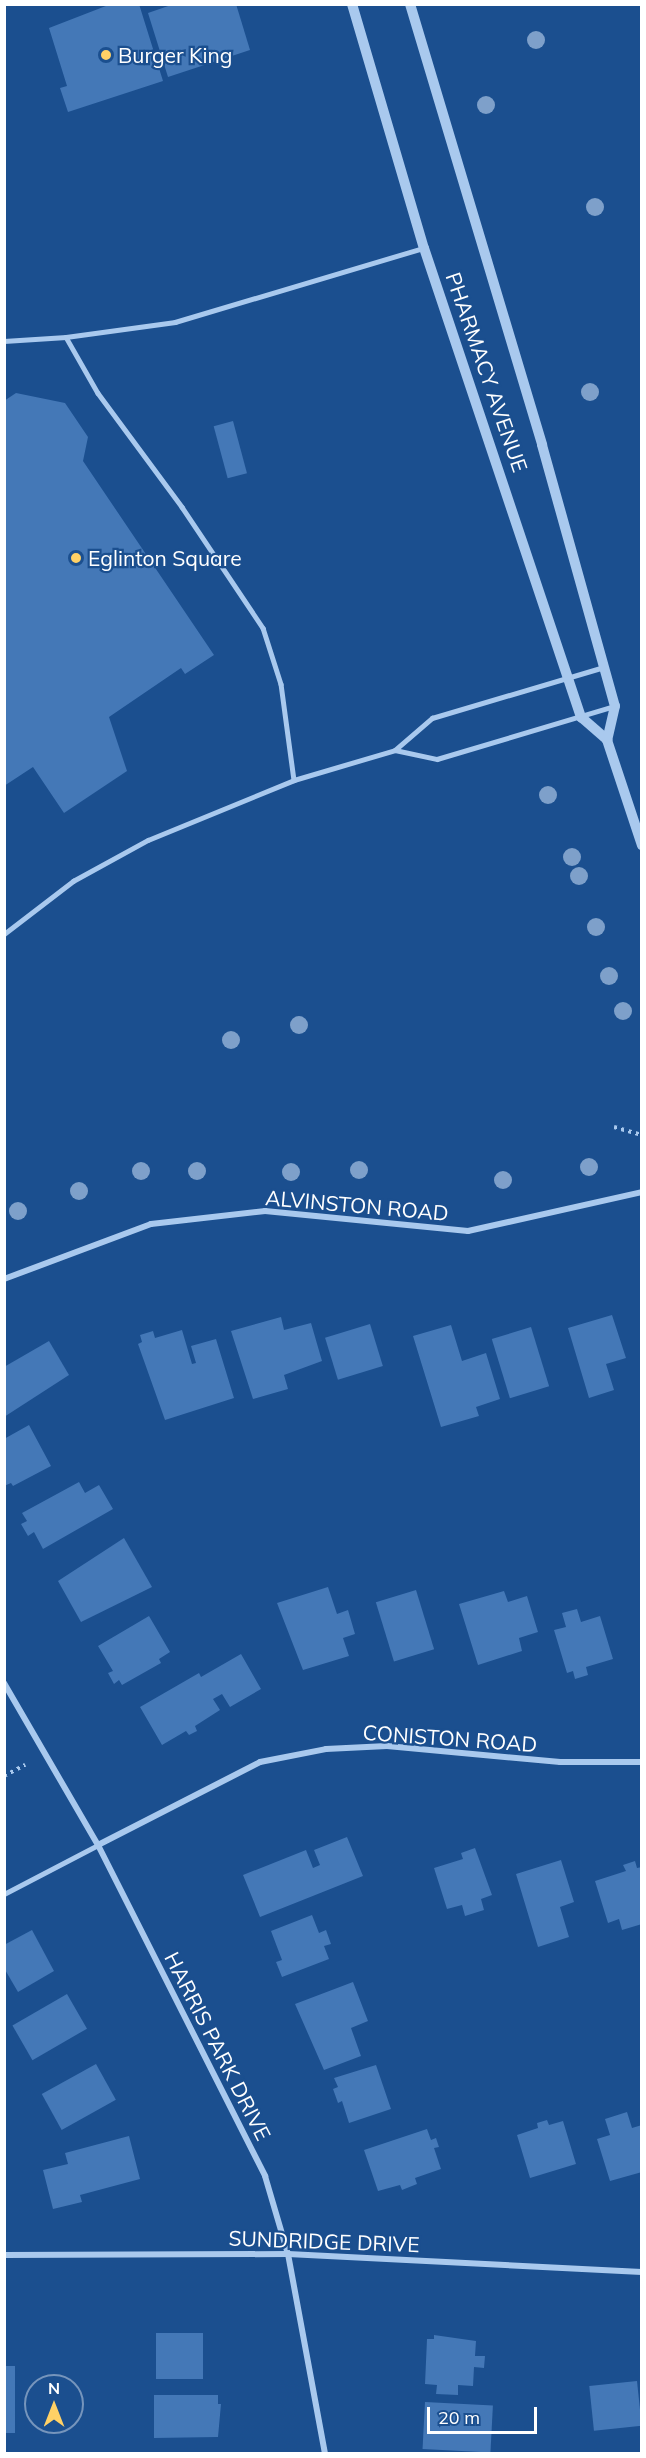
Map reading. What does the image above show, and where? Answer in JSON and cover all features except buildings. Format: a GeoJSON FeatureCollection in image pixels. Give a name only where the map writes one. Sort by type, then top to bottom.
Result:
{"type":"FeatureCollection","features":[{"type":"Feature","properties":{"kind":"street","name":"PHARMACY AVENUE"},"geometry":{"type":"LineString","coordinates":[[352,4],[424,248],[581,717]]}},
{"type":"Feature","properties":{"kind":"street","name":"PHARMACY AVENUE"},"geometry":{"type":"LineString","coordinates":[[410,4],[605,667],[615,706],[607,740]]}},
{"type":"Feature","properties":{"kind":"street"},"geometry":{"type":"LineString","coordinates":[[581,717],[607,740],[642,845]]}},
{"type":"Feature","properties":{"kind":"street","name":"ALVINSTON ROAD"},"geometry":{"type":"LineString","coordinates":[[4,1279],[151,1224],[265,1211],[468,1232],[642,1192]]}},
{"type":"Feature","properties":{"kind":"street","name":"HARRIS PARK DRIVE"},"geometry":{"type":"LineString","coordinates":[[4,1683],[98,1845],[265,2176],[288,2254],[325,2454]]}},
{"type":"Feature","properties":{"kind":"street","name":"CONISTON ROAD"},"geometry":{"type":"LineString","coordinates":[[98,1845],[260,1762],[326,1749],[387,1746],[560,1762],[642,1762]]}},
{"type":"Feature","properties":{"kind":"street","name":"SUNDRIDGE DRIVE"},"geometry":{"type":"LineString","coordinates":[[4,2256],[288,2254],[642,2272]]}},
{"type":"Feature","properties":{"kind":"lane"},"geometry":{"type":"LineString","coordinates":[[4,341],[66,337],[175,322],[424,248]]}},
{"type":"Feature","properties":{"kind":"lane"},"geometry":{"type":"LineString","coordinates":[[66,337],[98,393],[182,507],[263,628],[281,684],[294,780]]}},
{"type":"Feature","properties":{"kind":"lane"},"geometry":{"type":"LineString","coordinates":[[4,934],[73,881],[148,840],[294,780],[395,750],[432,718],[605,667]]}},
{"type":"Feature","properties":{"kind":"lane"},"geometry":{"type":"LineString","coordinates":[[395,750],[437,759],[615,706]]}},
{"type":"Feature","properties":{"kind":"lane"},"geometry":{"type":"LineString","coordinates":[[4,1894],[98,1845]]}},
{"type":"Feature","properties":{"kind":"path"},"geometry":{"type":"LineString","coordinates":[[615,1126],[642,1136]]}},
{"type":"Feature","properties":{"kind":"path"},"geometry":{"type":"LineString","coordinates":[[4,1776],[25,1765]]}},
{"type":"Feature","properties":{"kind":"place","name":"Burger King"},"geometry":{"type":"Point","coordinates":[106,55]}},
{"type":"Feature","properties":{"kind":"place","name":"Eglinton Square"},"geometry":{"type":"Point","coordinates":[76,558]}}]}
